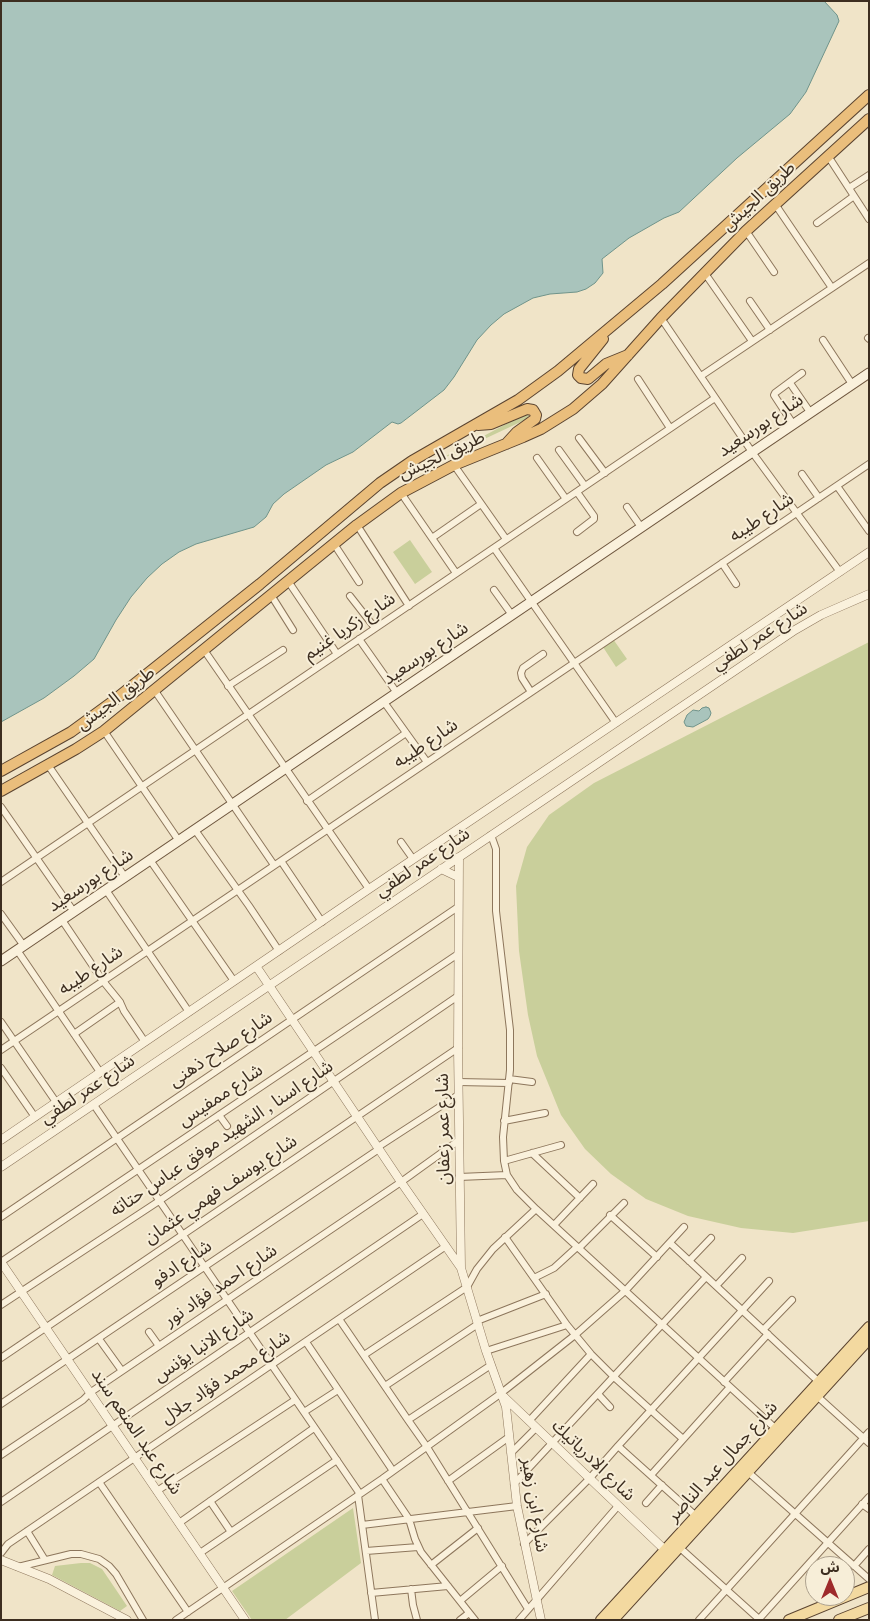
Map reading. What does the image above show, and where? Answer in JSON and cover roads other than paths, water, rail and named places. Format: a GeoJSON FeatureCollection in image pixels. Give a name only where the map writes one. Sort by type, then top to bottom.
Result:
{"type":"FeatureCollection","features":[{"type":"Feature","properties":{"kind":"highway","name":"طريق الجيش"},"geometry":{"type":"LineString","coordinates":[[1,771],[55,741],[94,716],[260,584],[380,483],[412,461],[538,386],[662,284],[869,95]]}},
{"type":"Feature","properties":{"kind":"highway","name":"طريق الجيش"},"geometry":{"type":"LineString","coordinates":[[1,792],[104,732],[357,525],[401,493],[454,465],[541,429],[573,409],[602,384],[704,272],[775,204],[869,119]]}},
{"type":"Feature","properties":{"kind":"highway"},"geometry":{"type":"LineString","coordinates":[[610,327],[598,346],[579,369],[579,376],[583,379],[588,379],[606,364],[628,355]]}},
{"type":"Feature","properties":{"kind":"highway"},"geometry":{"type":"LineString","coordinates":[[475,425],[491,424],[527,409],[533,410],[536,415],[535,419],[517,432],[506,445]]}},
{"type":"Feature","properties":{"kind":"main road","name":"شارع بورسعيد"},"geometry":{"type":"LineString","coordinates":[[1,961],[869,373]]}},
{"type":"Feature","properties":{"kind":"main road","name":"شارع جمال عبد الناصر"},"geometry":{"type":"LineString","coordinates":[[601,1620],[869,1327]]}},
{"type":"Feature","properties":{"kind":"main road","name":"شارع جمال عبد الناصر"},"geometry":{"type":"LineString","coordinates":[[613,1620],[869,1339]]}},
{"type":"Feature","properties":{"kind":"main road"},"geometry":{"type":"LineString","coordinates":[[789,1620],[869,1587]]}},
{"type":"Feature","properties":{"kind":"main road"},"geometry":{"type":"LineString","coordinates":[[839,1620],[861,1613]]}},
{"type":"Feature","properties":{"kind":"street"},"geometry":{"type":"LineString","coordinates":[[828,156],[868,218]]}},
{"type":"Feature","properties":{"kind":"street"},"geometry":{"type":"LineString","coordinates":[[849,188],[869,175]]}},
{"type":"Feature","properties":{"kind":"street"},"geometry":{"type":"LineString","coordinates":[[817,223],[854,196]]}},
{"type":"Feature","properties":{"kind":"street"},"geometry":{"type":"LineString","coordinates":[[775,204],[832,288]]}},
{"type":"Feature","properties":{"kind":"street"},"geometry":{"type":"LineString","coordinates":[[746,231],[774,272]]}},
{"type":"Feature","properties":{"kind":"street"},"geometry":{"type":"LineString","coordinates":[[701,376],[869,263]]}},
{"type":"Feature","properties":{"kind":"street"},"geometry":{"type":"LineString","coordinates":[[704,272],[752,341]]}},
{"type":"Feature","properties":{"kind":"street"},"geometry":{"type":"LineString","coordinates":[[750,301],[770,330]]}},
{"type":"Feature","properties":{"kind":"street"},"geometry":{"type":"LineString","coordinates":[[661,318],[752,452],[840,572]]}},
{"type":"Feature","properties":{"kind":"street"},"geometry":{"type":"LineString","coordinates":[[823,340],[852,384]]}},
{"type":"Feature","properties":{"kind":"street"},"geometry":{"type":"LineString","coordinates":[[793,424],[774,395],[802,374]]}},
{"type":"Feature","properties":{"kind":"street"},"geometry":{"type":"LineString","coordinates":[[638,379],[670,428]]}},
{"type":"Feature","properties":{"kind":"street"},"geometry":{"type":"LineString","coordinates":[[790,383],[810,412]]}},
{"type":"Feature","properties":{"kind":"street","name":"شارع زكريا غنيم"},"geometry":{"type":"LineString","coordinates":[[1,882],[715,398]]}},
{"type":"Feature","properties":{"kind":"street"},"geometry":{"type":"LineString","coordinates":[[579,438],[605,472]]}},
{"type":"Feature","properties":{"kind":"street"},"geometry":{"type":"LineString","coordinates":[[558,450],[585,486]]}},
{"type":"Feature","properties":{"kind":"street"},"geometry":{"type":"LineString","coordinates":[[538,458],[566,499]]}},
{"type":"Feature","properties":{"kind":"street","name":"شارع طيبه"},"geometry":{"type":"LineString","coordinates":[[1,1050],[869,464]]}},
{"type":"Feature","properties":{"kind":"street"},"geometry":{"type":"LineString","coordinates":[[454,465],[506,539]]}},
{"type":"Feature","properties":{"kind":"street"},"geometry":{"type":"LineString","coordinates":[[802,474],[819,498]]}},
{"type":"Feature","properties":{"kind":"street"},"geometry":{"type":"LineString","coordinates":[[837,486],[869,531]]}},
{"type":"Feature","properties":{"kind":"street"},"geometry":{"type":"LineString","coordinates":[[576,492],[594,516],[594,519],[576,532]]}},
{"type":"Feature","properties":{"kind":"street"},"geometry":{"type":"LineString","coordinates":[[401,493],[456,573]]}},
{"type":"Feature","properties":{"kind":"street"},"geometry":{"type":"LineString","coordinates":[[432,538],[482,504]]}},
{"type":"Feature","properties":{"kind":"street"},"geometry":{"type":"LineString","coordinates":[[627,507],[641,527]]}},
{"type":"Feature","properties":{"kind":"street"},"geometry":{"type":"LineString","coordinates":[[357,525],[408,606]]}},
{"type":"Feature","properties":{"kind":"street"},"geometry":{"type":"LineString","coordinates":[[334,544],[359,582]]}},
{"type":"Feature","properties":{"kind":"street"},"geometry":{"type":"LineString","coordinates":[[494,548],[616,723]]}},
{"type":"Feature","properties":{"kind":"street"},"geometry":{"type":"LineString","coordinates":[[867,553],[869,563]]}},
{"type":"Feature","properties":{"kind":"street","name":"شارع عمر لطفي"},"geometry":{"type":"LineString","coordinates":[[1,1140],[867,553]]}},
{"type":"Feature","properties":{"kind":"street"},"geometry":{"type":"LineString","coordinates":[[722,563],[736,584]]}},
{"type":"Feature","properties":{"kind":"street"},"geometry":{"type":"LineString","coordinates":[[288,581],[337,654]]}},
{"type":"Feature","properties":{"kind":"street"},"geometry":{"type":"LineString","coordinates":[[494,590],[512,615]]}},
{"type":"Feature","properties":{"kind":"street","name":"شارع عمر لطفي"},"geometry":{"type":"LineString","coordinates":[[1,1168],[795,630],[821,615],[869,594]]}},
{"type":"Feature","properties":{"kind":"street"},"geometry":{"type":"LineString","coordinates":[[271,595],[293,630]]}},
{"type":"Feature","properties":{"kind":"street"},"geometry":{"type":"LineString","coordinates":[[350,596],[375,628]]}},
{"type":"Feature","properties":{"kind":"street"},"geometry":{"type":"LineString","coordinates":[[359,639],[397,693]]}},
{"type":"Feature","properties":{"kind":"street"},"geometry":{"type":"LineString","coordinates":[[204,650],[369,889]]}},
{"type":"Feature","properties":{"kind":"street"},"geometry":{"type":"LineString","coordinates":[[228,686],[283,650]]}},
{"type":"Feature","properties":{"kind":"street"},"geometry":{"type":"LineString","coordinates":[[531,692],[521,673],[523,668],[543,654]]}},
{"type":"Feature","properties":{"kind":"street"},"geometry":{"type":"LineString","coordinates":[[155,691],[274,865]]}},
{"type":"Feature","properties":{"kind":"street"},"geometry":{"type":"LineString","coordinates":[[384,702],[427,762]]}},
{"type":"Feature","properties":{"kind":"street"},"geometry":{"type":"LineString","coordinates":[[104,732],[179,841]]}},
{"type":"Feature","properties":{"kind":"street"},"geometry":{"type":"LineString","coordinates":[[307,800],[406,733]]}},
{"type":"Feature","properties":{"kind":"street"},"geometry":{"type":"LineString","coordinates":[[48,765],[125,877]]}},
{"type":"Feature","properties":{"kind":"street"},"geometry":{"type":"LineString","coordinates":[[1,807],[74,912]]}},
{"type":"Feature","properties":{"kind":"street"},"geometry":{"type":"LineString","coordinates":[[194,830],[278,951]]}},
{"type":"Feature","properties":{"kind":"street"},"geometry":{"type":"LineString","coordinates":[[491,835],[496,849],[496,911],[511,1043],[504,1121],[504,1161],[507,1175],[517,1190],[554,1226],[776,1429]]}},
{"type":"Feature","properties":{"kind":"street"},"geometry":{"type":"LineString","coordinates":[[401,842],[413,860]]}},
{"type":"Feature","properties":{"kind":"street","name":"شارع عمر زعفان"},"geometry":{"type":"LineString","coordinates":[[459,857],[458,1141],[461,1268],[500,1394]]}},
{"type":"Feature","properties":{"kind":"street"},"geometry":{"type":"LineString","coordinates":[[150,860],[234,981]]}},
{"type":"Feature","properties":{"kind":"street"},"geometry":{"type":"LineString","coordinates":[[281,861],[322,922]]}},
{"type":"Feature","properties":{"kind":"street"},"geometry":{"type":"LineString","coordinates":[[440,869],[458,877]]}},
{"type":"Feature","properties":{"kind":"street"},"geometry":{"type":"LineString","coordinates":[[106,890],[189,1012]]}},
{"type":"Feature","properties":{"kind":"street","name":"شارع صلاح ذهنى"},"geometry":{"type":"LineString","coordinates":[[1,1217],[458,907]]}},
{"type":"Feature","properties":{"kind":"street"},"geometry":{"type":"LineString","coordinates":[[1,914],[58,1011],[100,1072]]}},
{"type":"Feature","properties":{"kind":"street"},"geometry":{"type":"LineString","coordinates":[[62,920],[103,981],[120,1002],[145,1042]]}},
{"type":"Feature","properties":{"kind":"street","name":"شارع ممفيس"},"geometry":{"type":"LineString","coordinates":[[1,1262],[458,954]]}},
{"type":"Feature","properties":{"kind":"street"},"geometry":{"type":"LineString","coordinates":[[256,966],[461,1268]]}},
{"type":"Feature","properties":{"kind":"street","name":"شارع اسنا , الشهيد موفق عباس حتاته"},"geometry":{"type":"LineString","coordinates":[[1,1305],[159,1201],[458,996]]}},
{"type":"Feature","properties":{"kind":"street"},"geometry":{"type":"LineString","coordinates":[[74,1034],[120,1002]]}},
{"type":"Feature","properties":{"kind":"street"},"geometry":{"type":"LineString","coordinates":[[1,1022],[56,1102]]}},
{"type":"Feature","properties":{"kind":"street","name":"شارع يوسف فهمي عثمان"},"geometry":{"type":"LineString","coordinates":[[1,1358],[458,1048]]}},
{"type":"Feature","properties":{"kind":"street"},"geometry":{"type":"LineString","coordinates":[[1,1068],[35,1117]]}},
{"type":"Feature","properties":{"kind":"street"},"geometry":{"type":"LineString","coordinates":[[458,1082],[532,1082]]}},
{"type":"Feature","properties":{"kind":"street","name":"شارع ادفو"},"geometry":{"type":"LineString","coordinates":[[1,1404],[458,1095]]}},
{"type":"Feature","properties":{"kind":"street"},"geometry":{"type":"LineString","coordinates":[[94,1105],[359,1495],[375,1620]]}},
{"type":"Feature","properties":{"kind":"street"},"geometry":{"type":"LineString","coordinates":[[504,1121],[545,1114]]}},
{"type":"Feature","properties":{"kind":"street"},"geometry":{"type":"LineString","coordinates":[[219,1115],[227,1126]]}},
{"type":"Feature","properties":{"kind":"street","name":"شارع احمد فؤاد نور"},"geometry":{"type":"LineString","coordinates":[[1,1455],[401,1182],[458,1141]]}},
{"type":"Feature","properties":{"kind":"street"},"geometry":{"type":"LineString","coordinates":[[504,1161],[561,1146]]}},
{"type":"Feature","properties":{"kind":"street"},"geometry":{"type":"LineString","coordinates":[[532,1153],[580,1198]]}},
{"type":"Feature","properties":{"kind":"street"},"geometry":{"type":"LineString","coordinates":[[459,1177],[507,1175]]}},
{"type":"Feature","properties":{"kind":"street"},"geometry":{"type":"LineString","coordinates":[[554,1226],[593,1184]]}},
{"type":"Feature","properties":{"kind":"street"},"geometry":{"type":"LineString","coordinates":[[534,1278],[554,1268],[578,1248],[624,1203]]}},
{"type":"Feature","properties":{"kind":"street"},"geometry":{"type":"LineString","coordinates":[[364,1355],[467,1287],[485,1258],[536,1209]]}},
{"type":"Feature","properties":{"kind":"street","name":"شارع الانبا يؤنس"},"geometry":{"type":"LineString","coordinates":[[1,1502],[423,1214]]}},
{"type":"Feature","properties":{"kind":"street"},"geometry":{"type":"LineString","coordinates":[[610,1215],[657,1257]]}},
{"type":"Feature","properties":{"kind":"street"},"geometry":{"type":"LineString","coordinates":[[176,1620],[382,1479],[500,1394],[575,1335],[625,1291],[684,1227]]}},
{"type":"Feature","properties":{"kind":"street"},"geometry":{"type":"LineString","coordinates":[[505,1237],[567,1325],[591,1354],[683,1439]]}},
{"type":"Feature","properties":{"kind":"street"},"geometry":{"type":"LineString","coordinates":[[689,1261],[711,1238]]}},
{"type":"Feature","properties":{"kind":"street"},"geometry":{"type":"LineString","coordinates":[[670,1243],[819,1382]]}},
{"type":"Feature","properties":{"kind":"street","name":"شارع محمد فؤاد جلال"},"geometry":{"type":"LineString","coordinates":[[1,1553],[4,1547],[27,1531],[446,1246]]}},
{"type":"Feature","properties":{"kind":"street"},"geometry":{"type":"LineString","coordinates":[[716,1286],[742,1258]]}},
{"type":"Feature","properties":{"kind":"street","name":"شارع عبد المنعم سند"},"geometry":{"type":"LineString","coordinates":[[1,1262],[245,1620]]}},
{"type":"Feature","properties":{"kind":"street"},"geometry":{"type":"LineString","coordinates":[[514,1484],[706,1277]]}},
{"type":"Feature","properties":{"kind":"street"},"geometry":{"type":"LineString","coordinates":[[524,1544],[590,1478],[770,1281]]}},
{"type":"Feature","properties":{"kind":"street"},"geometry":{"type":"LineString","coordinates":[[385,1386],[477,1322],[546,1294]]}},
{"type":"Feature","properties":{"kind":"street"},"geometry":{"type":"LineString","coordinates":[[651,1475],[727,1385],[792,1300]]}},
{"type":"Feature","properties":{"kind":"street"},"geometry":{"type":"LineString","coordinates":[[339,1319],[427,1447],[528,1609]]}},
{"type":"Feature","properties":{"kind":"street"},"geometry":{"type":"LineString","coordinates":[[486,1351],[567,1325]]}},
{"type":"Feature","properties":{"kind":"street"},"geometry":{"type":"LineString","coordinates":[[149,1332],[159,1346]]}},
{"type":"Feature","properties":{"kind":"street"},"geometry":{"type":"LineString","coordinates":[[99,1339],[122,1371]]}},
{"type":"Feature","properties":{"kind":"street"},"geometry":{"type":"LineString","coordinates":[[306,1342],[393,1471]]}},
{"type":"Feature","properties":{"kind":"street"},"geometry":{"type":"LineString","coordinates":[[528,1421],[591,1354]]}},
{"type":"Feature","properties":{"kind":"street"},"geometry":{"type":"LineString","coordinates":[[408,1420],[490,1365]]}},
{"type":"Feature","properties":{"kind":"street"},"geometry":{"type":"LineString","coordinates":[[304,1412],[338,1390]]}},
{"type":"Feature","properties":{"kind":"street","name":"شارع الادرياتيك"},"geometry":{"type":"LineString","coordinates":[[500,1394],[665,1550]]}},
{"type":"Feature","properties":{"kind":"street","name":"شارع ابن زهير"},"geometry":{"type":"LineString","coordinates":[[500,1394],[506,1407],[517,1506],[541,1620]]}},
{"type":"Feature","properties":{"kind":"street"},"geometry":{"type":"LineString","coordinates":[[598,1394],[610,1407]]}},
{"type":"Feature","properties":{"kind":"street"},"geometry":{"type":"LineString","coordinates":[[817,1396],[866,1440]]}},
{"type":"Feature","properties":{"kind":"street"},"geometry":{"type":"LineString","coordinates":[[158,1491],[296,1400]]}},
{"type":"Feature","properties":{"kind":"street"},"geometry":{"type":"LineString","coordinates":[[179,1523],[314,1428]]}},
{"type":"Feature","properties":{"kind":"street"},"geometry":{"type":"LineString","coordinates":[[511,1453],[536,1428]]}},
{"type":"Feature","properties":{"kind":"street"},"geometry":{"type":"LineString","coordinates":[[699,1620],[795,1514],[866,1440],[869,1432]]}},
{"type":"Feature","properties":{"kind":"street"},"geometry":{"type":"LineString","coordinates":[[448,1481],[509,1437]]}},
{"type":"Feature","properties":{"kind":"street"},"geometry":{"type":"LineString","coordinates":[[618,1446],[696,1516]]}},
{"type":"Feature","properties":{"kind":"street"},"geometry":{"type":"LineString","coordinates":[[200,1554],[337,1460]]}},
{"type":"Feature","properties":{"kind":"street"},"geometry":{"type":"LineString","coordinates":[[748,1472],[843,1556]]}},
{"type":"Feature","properties":{"kind":"street"},"geometry":{"type":"LineString","coordinates":[[382,1479],[409,1519],[418,1546],[475,1620]]}},
{"type":"Feature","properties":{"kind":"street"},"geometry":{"type":"LineString","coordinates":[[99,1482],[188,1612]]}},
{"type":"Feature","properties":{"kind":"street"},"geometry":{"type":"LineString","coordinates":[[646,1503],[662,1486]]}},
{"type":"Feature","properties":{"kind":"street"},"geometry":{"type":"LineString","coordinates":[[679,1547],[759,1619],[869,1497]]}},
{"type":"Feature","properties":{"kind":"street"},"geometry":{"type":"LineString","coordinates":[[210,1501],[231,1532]]}},
{"type":"Feature","properties":{"kind":"street"},"geometry":{"type":"LineString","coordinates":[[862,1504],[869,1509]]}},
{"type":"Feature","properties":{"kind":"street"},"geometry":{"type":"LineString","coordinates":[[362,1525],[517,1506]]}},
{"type":"Feature","properties":{"kind":"street"},"geometry":{"type":"LineString","coordinates":[[519,1620],[618,1506]]}},
{"type":"Feature","properties":{"kind":"street"},"geometry":{"type":"LineString","coordinates":[[431,1565],[478,1528]]}},
{"type":"Feature","properties":{"kind":"street"},"geometry":{"type":"LineString","coordinates":[[27,1531],[45,1560]]}},
{"type":"Feature","properties":{"kind":"street"},"geometry":{"type":"LineString","coordinates":[[366,1551],[418,1546]]}},
{"type":"Feature","properties":{"kind":"street"},"geometry":{"type":"LineString","coordinates":[[855,1565],[869,1549]]}},
{"type":"Feature","properties":{"kind":"street"},"geometry":{"type":"LineString","coordinates":[[18,1567],[71,1554],[81,1554],[99,1559],[110,1566],[116,1574],[143,1620]]}},
{"type":"Feature","properties":{"kind":"street"},"geometry":{"type":"LineString","coordinates":[[1,1560],[49,1580],[127,1620]]}},
{"type":"Feature","properties":{"kind":"street"},"geometry":{"type":"LineString","coordinates":[[460,1601],[502,1566]]}},
{"type":"Feature","properties":{"kind":"street"},"geometry":{"type":"LineString","coordinates":[[855,1567],[869,1579]]}},
{"type":"Feature","properties":{"kind":"street"},"geometry":{"type":"LineString","coordinates":[[371,1593],[448,1586]]}},
{"type":"Feature","properties":{"kind":"street"},"geometry":{"type":"LineString","coordinates":[[412,1589],[413,1605],[417,1620]]}},
{"type":"Feature","properties":{"kind":"street"},"geometry":{"type":"LineString","coordinates":[[460,1620],[469,1613]]}},
{"type":"Feature","properties":{"kind":"water"},"geometry":{"type":"Polygon","coordinates":[[[1,1],[824,1],[837,15],[839,21],[806,92],[790,114],[737,158],[679,212],[664,218],[629,238],[602,259],[603,273],[595,283],[577,292],[550,294],[533,298],[504,314],[477,340],[444,390],[401,423],[392,422],[353,452],[326,465],[284,494],[273,504],[266,517],[254,527],[196,544],[179,552],[162,564],[131,597],[94,659],[44,698],[1,722],[1,1]]]}},
{"type":"Feature","properties":{"kind":"water"},"geometry":{"type":"Polygon","coordinates":[[[706,707],[709,708],[711,713],[708,719],[693,727],[686,726],[684,722],[687,715],[693,710],[699,711],[706,707]]]}}]}
